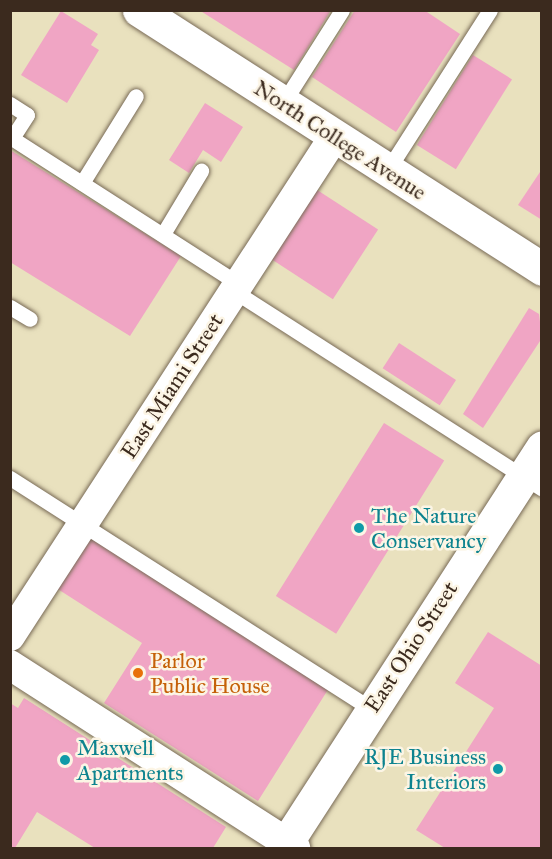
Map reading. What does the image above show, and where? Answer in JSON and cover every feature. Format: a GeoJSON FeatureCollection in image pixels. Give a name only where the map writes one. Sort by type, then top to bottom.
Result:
{"type":"FeatureCollection","features":[{"type":"Feature","properties":{"kind":"main road","name":"North College Avenue"},"geometry":{"type":"LineString","coordinates":[[139,10],[542,269]]}},
{"type":"Feature","properties":{"kind":"main road","name":"East Ohio Street"},"geometry":{"type":"LineString","coordinates":[[288,847],[371,710],[532,482],[542,448]]}},
{"type":"Feature","properties":{"kind":"street","name":"East Miami Street"},"geometry":{"type":"LineString","coordinates":[[10,636],[334,136]]}},
{"type":"Feature","properties":{"kind":"street"},"geometry":{"type":"LineString","coordinates":[[10,665],[288,847]]}},
{"type":"Feature","properties":{"kind":"lane"},"geometry":{"type":"LineString","coordinates":[[283,104],[342,10]]}},
{"type":"Feature","properties":{"kind":"lane"},"geometry":{"type":"LineString","coordinates":[[387,171],[490,10]]}},
{"type":"Feature","properties":{"kind":"lane"},"geometry":{"type":"LineString","coordinates":[[82,183],[136,96]]}},
{"type":"Feature","properties":{"kind":"lane"},"geometry":{"type":"LineString","coordinates":[[10,104],[27,115],[11,137],[163,234],[236,287],[532,482]]}},
{"type":"Feature","properties":{"kind":"lane"},"geometry":{"type":"LineString","coordinates":[[163,234],[201,171]]}},
{"type":"Feature","properties":{"kind":"lane"},"geometry":{"type":"LineString","coordinates":[[10,307],[30,319]]}},
{"type":"Feature","properties":{"kind":"lane"},"geometry":{"type":"LineString","coordinates":[[10,478],[371,710]]}},
{"type":"Feature","properties":{"kind":"building"},"geometry":{"type":"Polygon","coordinates":[[[199,10],[331,10],[294,70],[199,10]]]}},
{"type":"Feature","properties":{"kind":"building"},"geometry":{"type":"Polygon","coordinates":[[[355,10],[424,10],[460,34],[396,132],[312,77],[355,10]]]}},
{"type":"Feature","properties":{"kind":"building"},"geometry":{"type":"Polygon","coordinates":[[[61,11],[98,34],[91,45],[99,50],[67,103],[21,75],[61,11]]]}},
{"type":"Feature","properties":{"kind":"building"},"geometry":{"type":"Polygon","coordinates":[[[473,55],[512,79],[456,169],[417,145],[473,55]]]}},
{"type":"Feature","properties":{"kind":"building"},"geometry":{"type":"Polygon","coordinates":[[[205,103],[243,127],[221,162],[203,150],[189,173],[169,160],[205,103]]]}},
{"type":"Feature","properties":{"kind":"building"},"geometry":{"type":"Polygon","coordinates":[[[10,150],[181,256],[130,336],[10,262],[10,150]]]}},
{"type":"Feature","properties":{"kind":"building"},"geometry":{"type":"Polygon","coordinates":[[[542,169],[542,220],[518,205],[542,169]]]}},
{"type":"Feature","properties":{"kind":"building"},"geometry":{"type":"Polygon","coordinates":[[[311,186],[378,230],[333,299],[266,256],[311,186]]]}},
{"type":"Feature","properties":{"kind":"building"},"geometry":{"type":"Polygon","coordinates":[[[529,308],[539,314],[542,338],[483,428],[463,414],[529,308]]]}},
{"type":"Feature","properties":{"kind":"building"},"geometry":{"type":"Polygon","coordinates":[[[399,343],[456,380],[440,405],[383,368],[399,343]]]}},
{"type":"Feature","properties":{"kind":"building","name":"The Nature Conservancy"},"geometry":{"type":"Polygon","coordinates":[[[384,423],[444,461],[336,634],[276,596],[384,423]]]}},
{"type":"Feature","properties":{"kind":"building"},"geometry":{"type":"Polygon","coordinates":[[[85,535],[329,688],[258,801],[104,703],[142,643],[53,586],[85,535]]]}},
{"type":"Feature","properties":{"kind":"building","name":"RJE Business Interiors"},"geometry":{"type":"Polygon","coordinates":[[[488,632],[542,666],[542,848],[445,848],[416,830],[494,708],[455,683],[488,632]]]}},
{"type":"Feature","properties":{"kind":"building","name":"Maxwell Apartments"},"geometry":{"type":"Polygon","coordinates":[[[24,698],[226,827],[213,848],[95,848],[37,812],[15,848],[10,848],[10,703],[18,708],[24,698]]]}},
{"type":"Feature","properties":{"kind":"place","name":"The Nature Conservancy"},"geometry":{"type":"Point","coordinates":[359,528]}},
{"type":"Feature","properties":{"kind":"place","name":"Parlor Public House"},"geometry":{"type":"Point","coordinates":[138,673]}},
{"type":"Feature","properties":{"kind":"place","name":"Maxwell Apartments"},"geometry":{"type":"Point","coordinates":[65,760]}},
{"type":"Feature","properties":{"kind":"place","name":"RJE Business Interiors"},"geometry":{"type":"Point","coordinates":[498,769]}}]}
